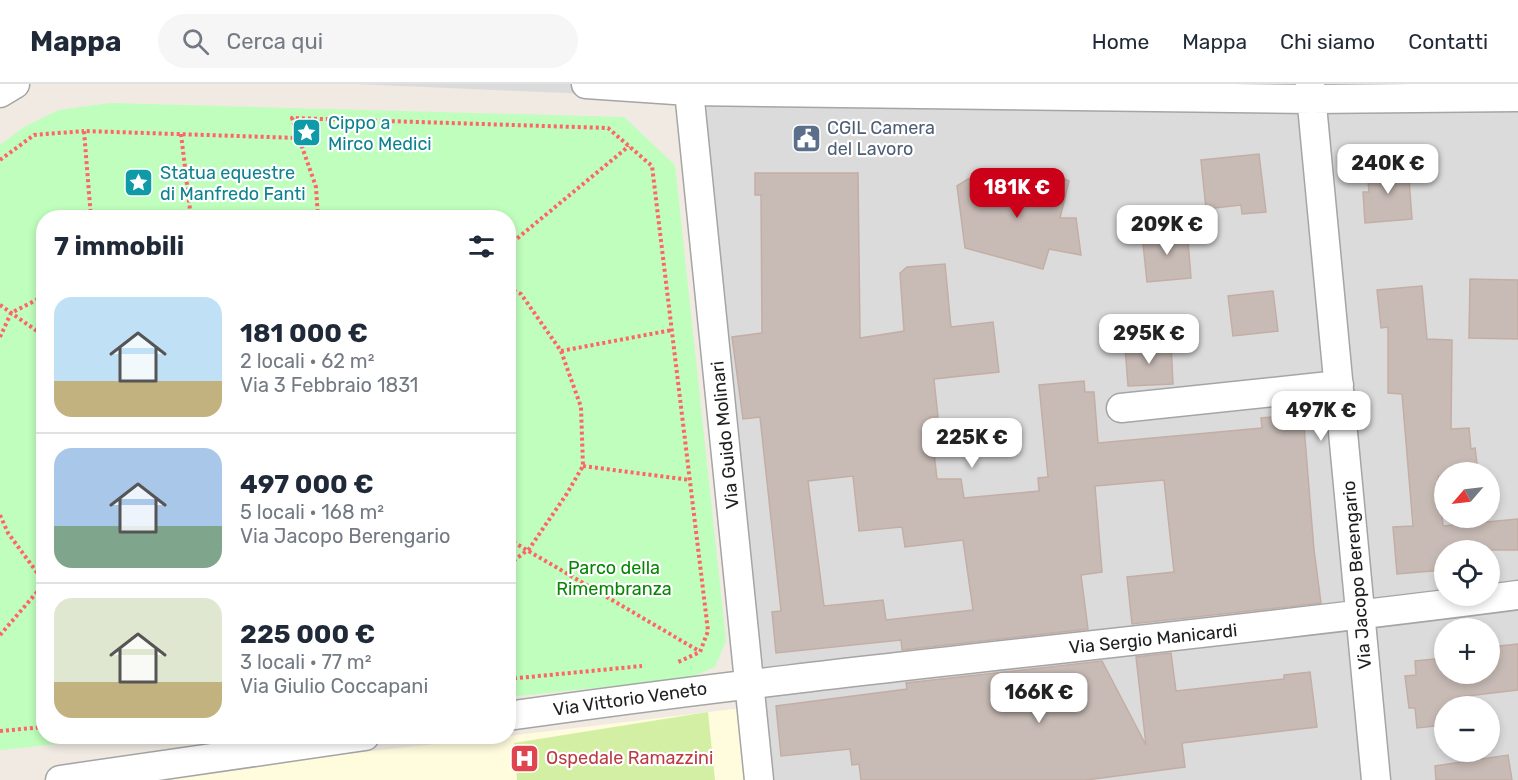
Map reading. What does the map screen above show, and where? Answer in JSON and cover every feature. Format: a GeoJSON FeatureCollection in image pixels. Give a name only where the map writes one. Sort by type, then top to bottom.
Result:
{"type":"FeatureCollection","features":[{"type":"Feature","properties":{"kind":"street"},"geometry":{"type":"LineString","coordinates":[[0,93],[15,84]]}},
{"type":"Feature","properties":{"kind":"street"},"geometry":{"type":"LineString","coordinates":[[586,84],[688,91],[752,87],[1310,92],[1518,97]]}},
{"type":"Feature","properties":{"kind":"street","name":"Via Guido Molinari"},"geometry":{"type":"LineString","coordinates":[[688,91],[751,682],[759,780]]}},
{"type":"Feature","properties":{"kind":"street","name":"Via Jacopo Berengario"},"geometry":{"type":"LineString","coordinates":[[1310,92],[1376,780]]}},
{"type":"Feature","properties":{"kind":"street"},"geometry":{"type":"LineString","coordinates":[[1122,408],[1338,385]]}},
{"type":"Feature","properties":{"kind":"street","name":"Via Sergio Manicardi"},"geometry":{"type":"LineString","coordinates":[[751,682],[1360,616],[1518,595]]}},
{"type":"Feature","properties":{"kind":"street","name":"Via Vittorio Veneto"},"geometry":{"type":"LineString","coordinates":[[516,715],[751,682]]}},
{"type":"Feature","properties":{"kind":"street"},"geometry":{"type":"LineString","coordinates":[[60,780],[310,744]]}},
{"type":"Feature","properties":{"kind":"path"},"geometry":{"type":"LineString","coordinates":[[317,210],[316,187],[292,118],[608,128],[652,166],[708,631],[700,652],[677,663],[666,664]]}},
{"type":"Feature","properties":{"kind":"path"},"geometry":{"type":"LineString","coordinates":[[0,160],[34,135],[84,131],[299,138]]}},
{"type":"Feature","properties":{"kind":"path"},"geometry":{"type":"LineString","coordinates":[[84,131],[90,210]]}},
{"type":"Feature","properties":{"kind":"path"},"geometry":{"type":"LineString","coordinates":[[181,134],[190,210]]}},
{"type":"Feature","properties":{"kind":"path"},"geometry":{"type":"LineString","coordinates":[[516,239],[629,146]]}},
{"type":"Feature","properties":{"kind":"path"},"geometry":{"type":"LineString","coordinates":[[516,292],[521,294],[561,351],[581,407],[583,466],[529,549],[516,559]]}},
{"type":"Feature","properties":{"kind":"path"},"geometry":{"type":"LineString","coordinates":[[0,337],[12,313],[36,300]]}},
{"type":"Feature","properties":{"kind":"path"},"geometry":{"type":"LineString","coordinates":[[0,305],[36,330]]}},
{"type":"Feature","properties":{"kind":"path"},"geometry":{"type":"LineString","coordinates":[[561,351],[672,330]]}},
{"type":"Feature","properties":{"kind":"path"},"geometry":{"type":"LineString","coordinates":[[583,466],[690,480]]}},
{"type":"Feature","properties":{"kind":"path"},"geometry":{"type":"LineString","coordinates":[[0,515],[8,533],[36,572]]}},
{"type":"Feature","properties":{"kind":"path"},"geometry":{"type":"LineString","coordinates":[[516,543],[700,652]]}},
{"type":"Feature","properties":{"kind":"path"},"geometry":{"type":"LineString","coordinates":[[0,635],[36,592]]}},
{"type":"Feature","properties":{"kind":"path"},"geometry":{"type":"LineString","coordinates":[[516,679],[644,666]]}},
{"type":"Feature","properties":{"kind":"path"},"geometry":{"type":"LineString","coordinates":[[0,731],[36,728]]}},
{"type":"Feature","properties":{"kind":"shaded area"},"geometry":{"type":"Polygon","coordinates":[[[356,84],[1518,84],[1518,780],[751,780],[680,98],[356,84]]]}},
{"type":"Feature","properties":{"kind":"shaded area","name":"Ospedale Ramazzini"},"geometry":{"type":"Polygon","coordinates":[[[742,708],[751,780],[109,780],[435,744],[516,744],[516,735],[742,708]]]}},
{"type":"Feature","properties":{"kind":"green space","name":"Parco della Rimembranza"},"geometry":{"type":"Polygon","coordinates":[[[110,103],[624,117],[675,165],[726,641],[715,667],[689,678],[516,696],[516,210],[36,210],[36,744],[59,744],[0,750],[0,145],[24,127],[59,110],[110,103]]]}},
{"type":"Feature","properties":{"kind":"green space"},"geometry":{"type":"Polygon","coordinates":[[[708,712],[715,780],[517,780],[514,744],[708,712]]]}},
{"type":"Feature","properties":{"kind":"building"},"geometry":{"type":"Polygon","coordinates":[[[1259,154],[1266,212],[1242,214],[1241,205],[1206,209],[1201,160],[1259,154]]]}},
{"type":"Feature","properties":{"kind":"building"},"geometry":{"type":"Polygon","coordinates":[[[1408,166],[1412,219],[1365,223],[1363,192],[1369,192],[1367,169],[1408,166]]]}},
{"type":"Feature","properties":{"kind":"building"},"geometry":{"type":"Polygon","coordinates":[[[755,173],[858,173],[860,338],[904,331],[900,273],[907,267],[945,264],[951,327],[993,322],[999,372],[934,379],[938,417],[930,417],[937,479],[961,479],[964,498],[1039,491],[1038,478],[1048,477],[1039,385],[1084,381],[1085,392],[1094,392],[1098,443],[1262,428],[1261,418],[1303,414],[1314,550],[1321,603],[1132,624],[1127,577],[1174,572],[1164,480],[1095,486],[1102,572],[1081,575],[1088,629],[902,650],[901,640],[776,653],[772,612],[781,611],[760,417],[743,419],[732,337],[762,333],[761,195],[755,195],[755,173]],[[853,476],[808,481],[824,606],[883,600],[886,620],[973,610],[963,540],[905,547],[902,527],[859,531],[853,476]]]}},
{"type":"Feature","properties":{"kind":"building"},"geometry":{"type":"Polygon","coordinates":[[[968,179],[1064,179],[1069,181],[1060,218],[1076,218],[1081,255],[1049,249],[1043,269],[965,248],[957,186],[968,179]]]}},
{"type":"Feature","properties":{"kind":"building"},"geometry":{"type":"Polygon","coordinates":[[[1187,229],[1191,278],[1147,282],[1142,234],[1187,229]]]}},
{"type":"Feature","properties":{"kind":"building"},"geometry":{"type":"Polygon","coordinates":[[[1470,279],[1518,280],[1518,339],[1469,338],[1470,279]]]}},
{"type":"Feature","properties":{"kind":"building"},"geometry":{"type":"Polygon","coordinates":[[[1422,286],[1427,339],[1452,340],[1451,429],[1469,428],[1471,449],[1475,448],[1477,462],[1434,462],[1434,528],[1500,528],[1500,521],[1518,519],[1518,550],[1500,550],[1500,540],[1434,540],[1434,571],[1397,574],[1393,527],[1413,526],[1402,394],[1388,393],[1388,327],[1381,328],[1377,290],[1422,286]]]}},
{"type":"Feature","properties":{"kind":"building"},"geometry":{"type":"Polygon","coordinates":[[[1273,291],[1278,331],[1233,336],[1228,296],[1273,291]]]}},
{"type":"Feature","properties":{"kind":"building"},"geometry":{"type":"Polygon","coordinates":[[[1171,343],[1173,384],[1128,386],[1125,346],[1171,343]]]}},
{"type":"Feature","properties":{"kind":"building"},"geometry":{"type":"Polygon","coordinates":[[[1518,644],[1518,690],[1467,696],[1434,696],[1434,726],[1417,728],[1415,708],[1409,708],[1405,676],[1416,675],[1415,661],[1434,659],[1434,684],[1500,684],[1500,646],[1518,644]]]}},
{"type":"Feature","properties":{"kind":"building"},"geometry":{"type":"Polygon","coordinates":[[[1171,653],[1176,691],[1284,679],[1284,675],[1310,672],[1317,727],[1182,743],[1185,767],[1086,780],[861,780],[859,764],[852,765],[850,749],[781,756],[776,706],[907,689],[906,683],[1102,661],[1146,745],[1136,657],[1171,653]]]}},
{"type":"Feature","properties":{"kind":"building"},"geometry":{"type":"Polygon","coordinates":[[[1508,755],[1512,780],[1436,780],[1435,766],[1462,762],[1500,762],[1500,756],[1508,755]]]}},
{"type":"Feature","properties":{"kind":"place","name":"Cippo a Mirco Medici"},"geometry":{"type":"Point","coordinates":[307,133]}},
{"type":"Feature","properties":{"kind":"place","name":"CGIL Camera del Lavoro"},"geometry":{"type":"Point","coordinates":[806,138]}},
{"type":"Feature","properties":{"kind":"place","name":"Statua equestre di Manfredo Fanti"},"geometry":{"type":"Point","coordinates":[139,183]}},
{"type":"Feature","properties":{"kind":"place","name":"Ospedale Ramazzini"},"geometry":{"type":"Point","coordinates":[525,758]}}]}
